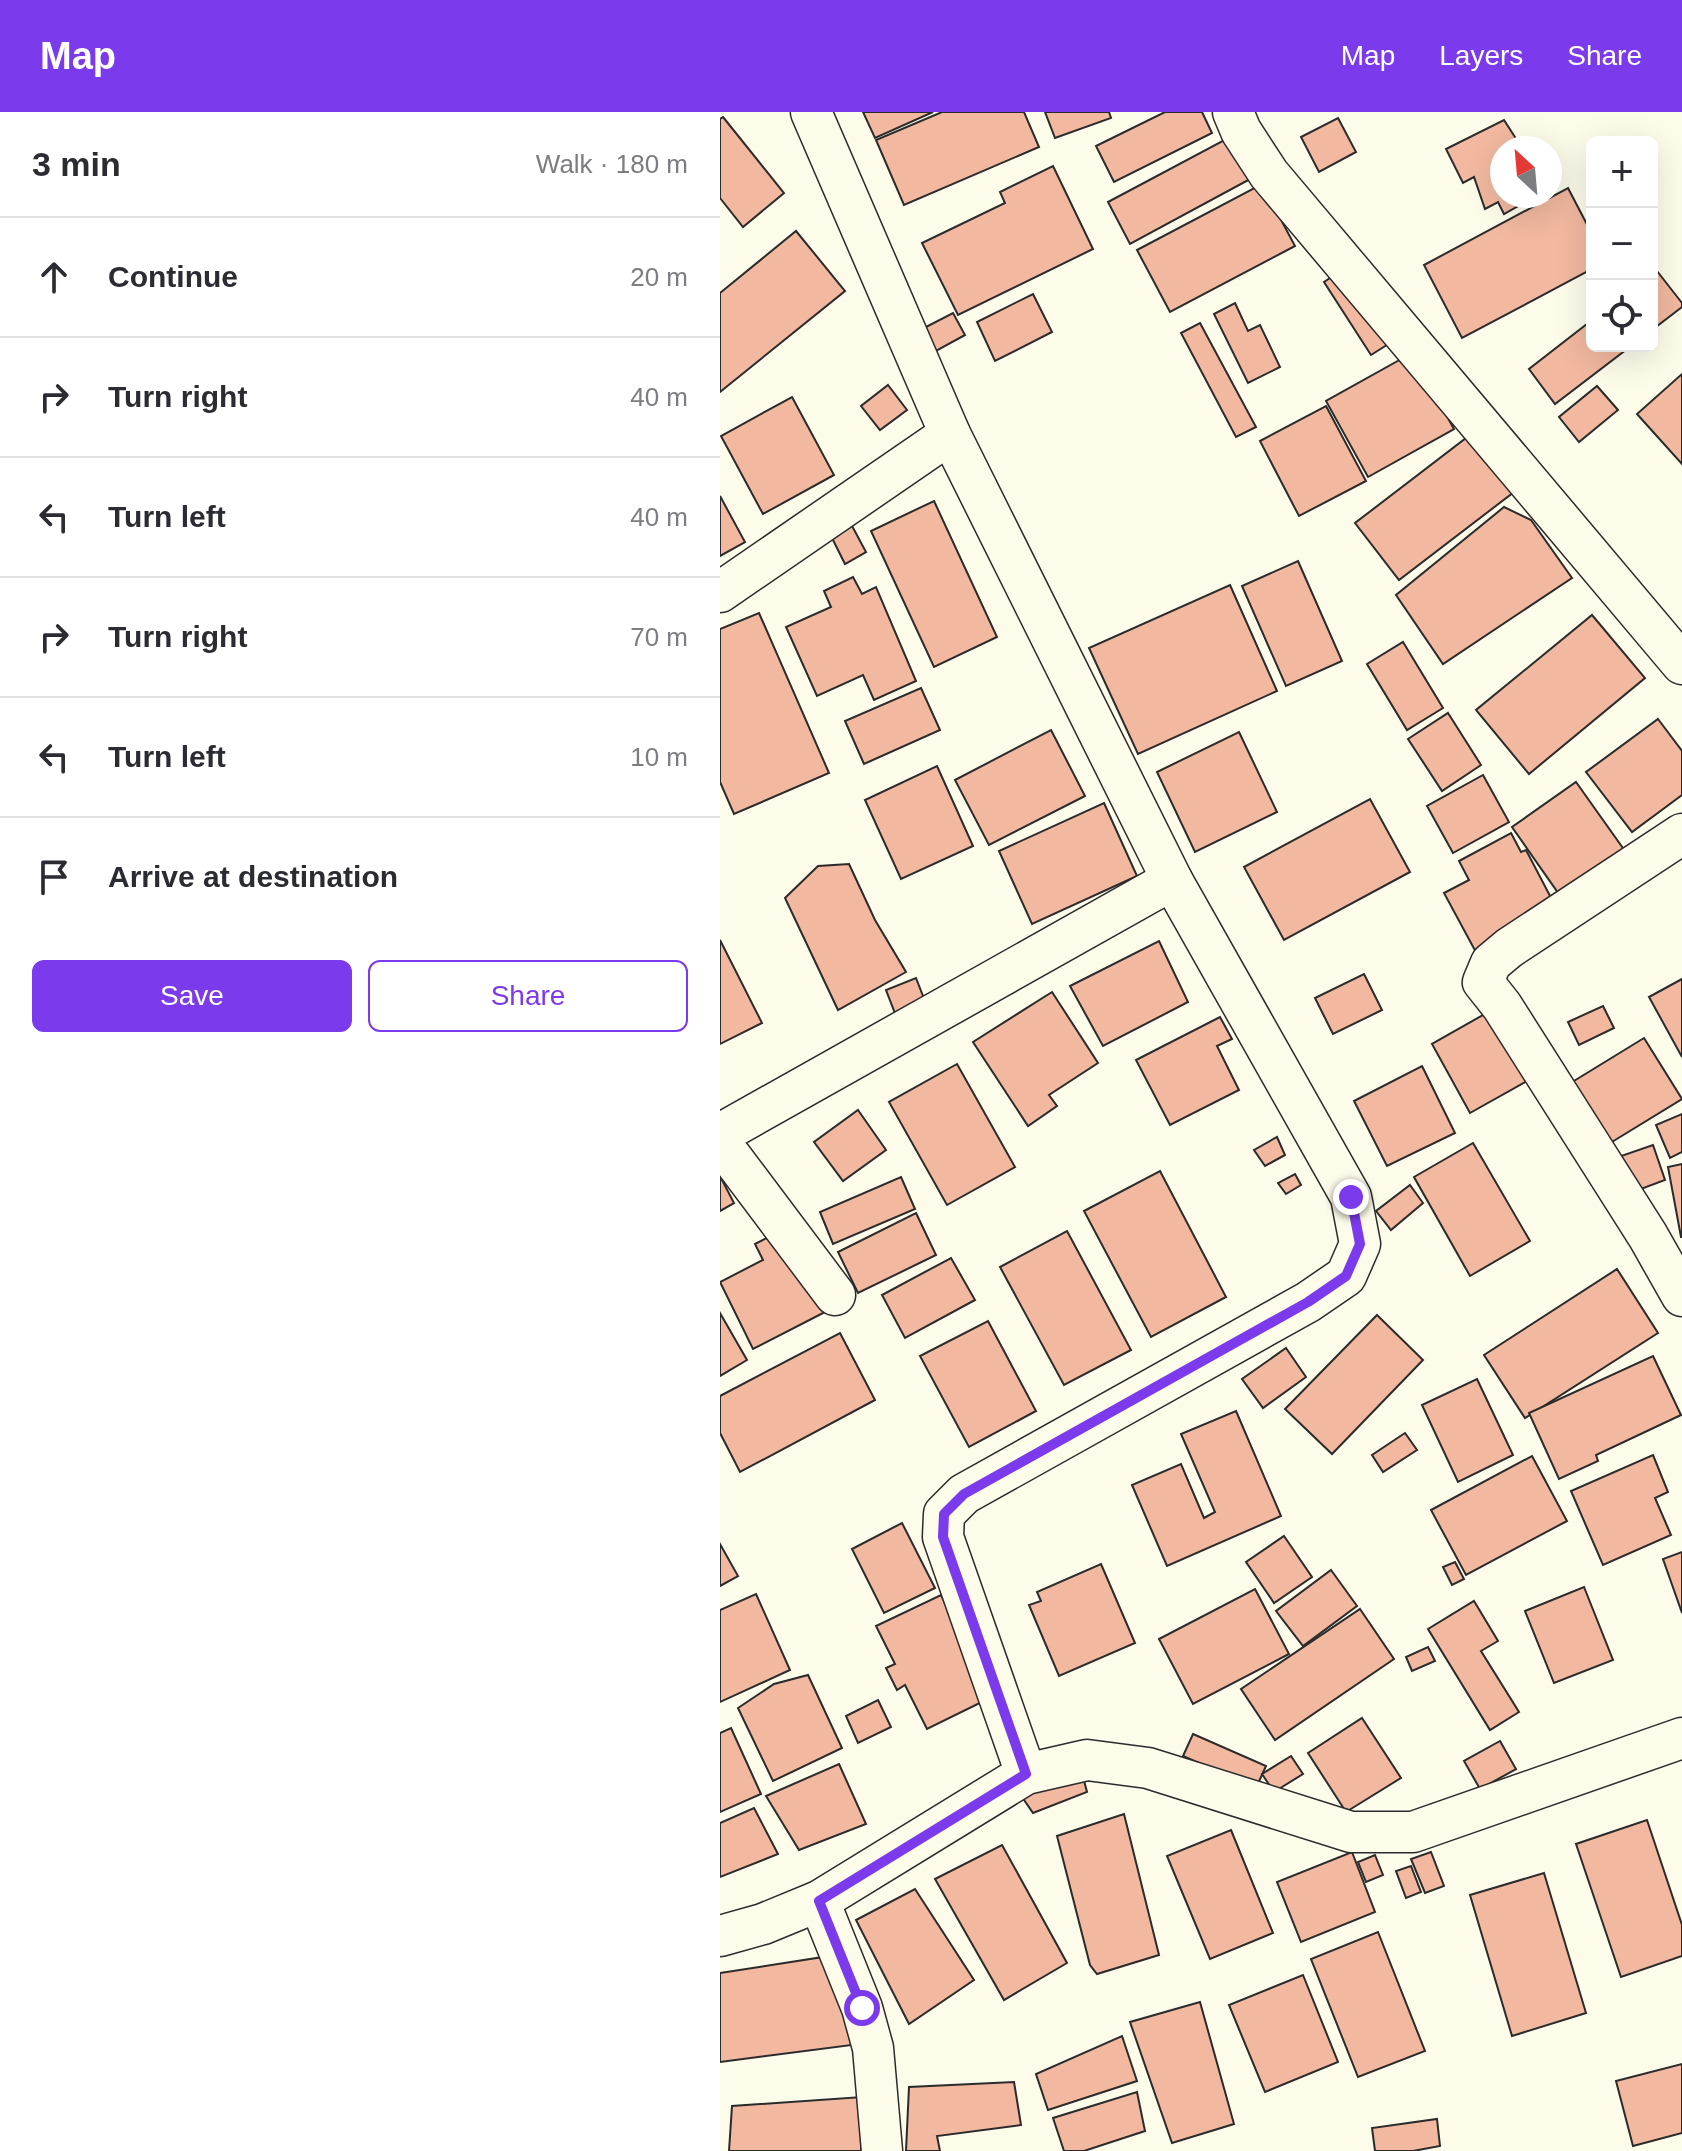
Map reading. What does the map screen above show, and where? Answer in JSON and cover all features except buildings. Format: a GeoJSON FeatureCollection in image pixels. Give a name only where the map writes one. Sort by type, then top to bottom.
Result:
{"type":"FeatureCollection","features":[{"type":"Feature","properties":{"kind":"street"},"geometry":{"type":"LineString","coordinates":[[811,112],[950,434],[1172,880],[1351,1197],[1360,1244],[1346,1276],[1308,1302],[964,1494],[944,1514],[943,1537],[1026,1774]]}},
{"type":"Feature","properties":{"kind":"street"},"geometry":{"type":"LineString","coordinates":[[1233,112],[1241,131],[1269,174],[1682,664]]}},
{"type":"Feature","properties":{"kind":"street"},"geometry":{"type":"LineString","coordinates":[[720,592],[950,434]]}},
{"type":"Feature","properties":{"kind":"street"},"geometry":{"type":"LineString","coordinates":[[1682,834],[1509,948],[1491,963],[1483,982],[1502,1006],[1648,1236],[1682,1296]]}},
{"type":"Feature","properties":{"kind":"street"},"geometry":{"type":"LineString","coordinates":[[720,1134],[1172,880]]}},
{"type":"Feature","properties":{"kind":"street"},"geometry":{"type":"LineString","coordinates":[[720,1142],[835,1295]]}},
{"type":"Feature","properties":{"kind":"street"},"geometry":{"type":"LineString","coordinates":[[720,1936],[763,1924],[819,1901],[1026,1774],[1087,1760],[1148,1768],[1351,1832],[1413,1832],[1682,1738]]}},
{"type":"Feature","properties":{"kind":"street"},"geometry":{"type":"LineString","coordinates":[[819,1901],[862,2008],[873,2048],[882,2151]]}},
{"type":"Feature","properties":{"kind":"route"},"geometry":{"type":"LineString","coordinates":[[862,2008],[819,1901],[1026,1774],[943,1537],[944,1514],[964,1494],[1308,1302],[1346,1276],[1360,1244],[1351,1197]]}}]}
